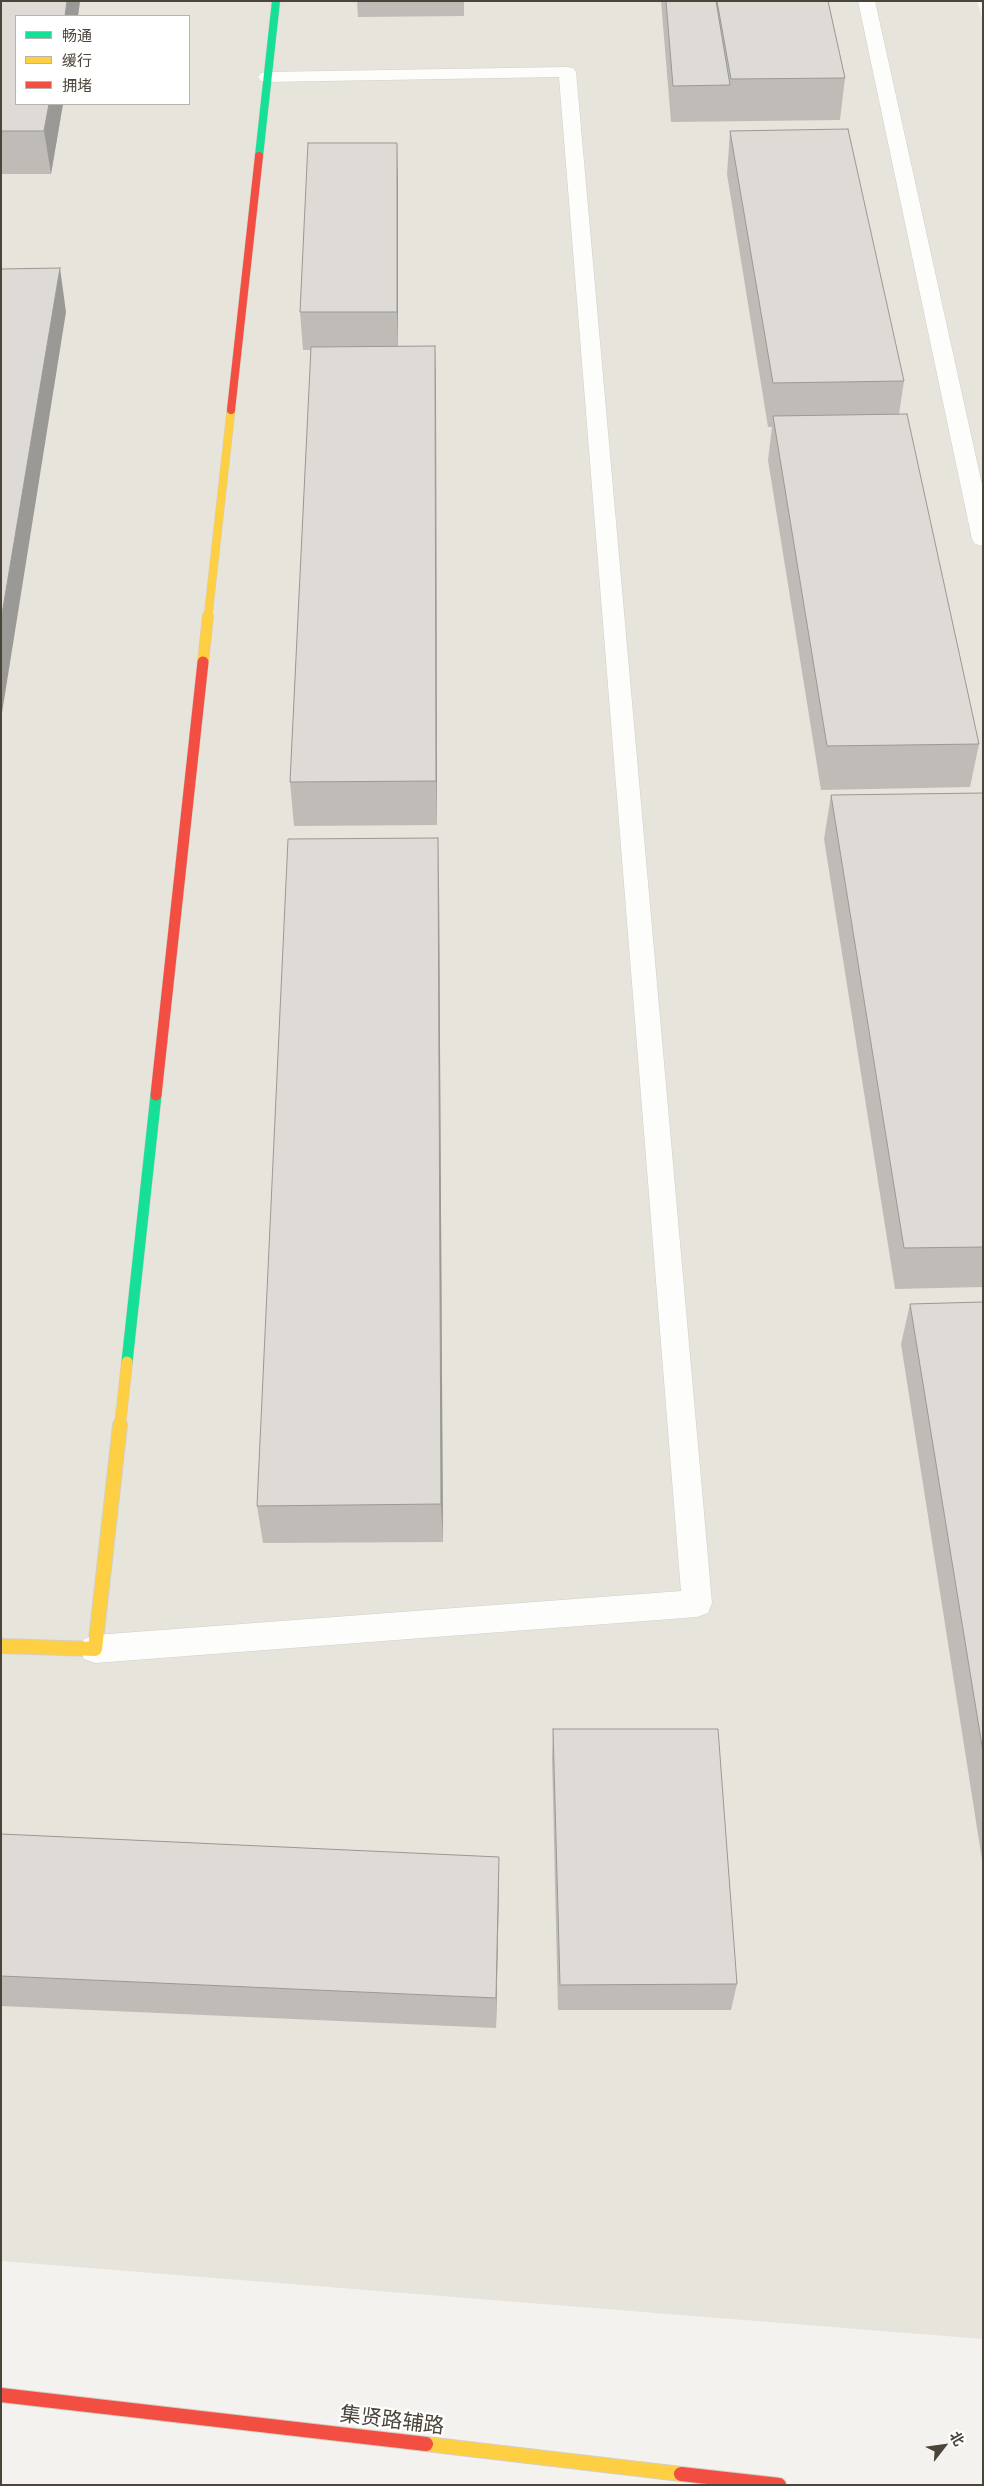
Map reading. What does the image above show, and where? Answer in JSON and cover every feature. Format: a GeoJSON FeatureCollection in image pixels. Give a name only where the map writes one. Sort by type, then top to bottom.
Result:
{"type":"FeatureCollection","features":[{"type":"Feature","properties":{"kind":"street"},"geometry":{"type":"LineString","coordinates":[[1,1646],[95,1649],[276,1]]}},
{"type":"Feature","properties":{"kind":"street","name":"集贤路辅路"},"geometry":{"type":"LineString","coordinates":[[1,2395],[779,2485]]}},
{"type":"Feature","properties":{"kind":"lane"},"geometry":{"type":"LineString","coordinates":[[866,1],[983,539]]}},
{"type":"Feature","properties":{"kind":"lane"},"geometry":{"type":"LineString","coordinates":[[95,1649],[697,1603],[567,72],[267,77]]}},
{"type":"Feature","properties":{"kind":"shaded area"},"geometry":{"type":"Polygon","coordinates":[[[1,1],[977,1],[983,21],[983,2339],[1,2261],[1,1]]]}},
{"type":"Feature","properties":{"kind":"building"},"geometry":{"type":"Polygon","coordinates":[[[1,1],[67,1],[65,15],[15,15],[15,105],[49,105],[44,131],[1,131],[1,1]]]}},
{"type":"Feature","properties":{"kind":"building"},"geometry":{"type":"Polygon","coordinates":[[[666,1],[716,1],[730,85],[673,86],[666,1]]]}},
{"type":"Feature","properties":{"kind":"building"},"geometry":{"type":"Polygon","coordinates":[[[717,1],[828,1],[845,78],[731,79],[717,1]]]}},
{"type":"Feature","properties":{"kind":"building"},"geometry":{"type":"Polygon","coordinates":[[[848,129],[904,381],[773,383],[730,131],[848,129]]]}},
{"type":"Feature","properties":{"kind":"building"},"geometry":{"type":"Polygon","coordinates":[[[308,143],[397,143],[397,312],[300,312],[308,143]]]}},
{"type":"Feature","properties":{"kind":"building"},"geometry":{"type":"Polygon","coordinates":[[[60,268],[1,620],[1,269],[60,268]]]}},
{"type":"Feature","properties":{"kind":"building"},"geometry":{"type":"Polygon","coordinates":[[[435,346],[436,781],[290,782],[311,347],[435,346]]]}},
{"type":"Feature","properties":{"kind":"building"},"geometry":{"type":"Polygon","coordinates":[[[907,414],[979,744],[827,746],[773,416],[907,414]]]}},
{"type":"Feature","properties":{"kind":"building"},"geometry":{"type":"Polygon","coordinates":[[[983,793],[983,1247],[904,1248],[831,795],[983,793]]]}},
{"type":"Feature","properties":{"kind":"building"},"geometry":{"type":"Polygon","coordinates":[[[438,838],[441,1504],[257,1506],[288,839],[438,838]]]}},
{"type":"Feature","properties":{"kind":"building"},"geometry":{"type":"Polygon","coordinates":[[[983,1302],[983,1752],[910,1304],[983,1302]]]}},
{"type":"Feature","properties":{"kind":"building"},"geometry":{"type":"Polygon","coordinates":[[[553,1729],[718,1729],[737,1984],[560,1985],[553,1729]]]}},
{"type":"Feature","properties":{"kind":"building"},"geometry":{"type":"Polygon","coordinates":[[[1,1834],[499,1857],[496,1998],[1,1976],[1,1834]]]}},
{"type":"Feature","properties":{"kind":"traffic: fast"},"geometry":{"type":"LineString","coordinates":[[259,156],[276,1]]}},
{"type":"Feature","properties":{"kind":"traffic: fast"},"geometry":{"type":"LineString","coordinates":[[127,1362],[156,1095]]}},
{"type":"Feature","properties":{"kind":"traffic: slow"},"geometry":{"type":"LineString","coordinates":[[203,662],[231,410]]}},
{"type":"Feature","properties":{"kind":"traffic: slow"},"geometry":{"type":"LineString","coordinates":[[1,1646],[95,1649],[127,1362]]}},
{"type":"Feature","properties":{"kind":"traffic: slow"},"geometry":{"type":"LineString","coordinates":[[426,2444],[681,2474]]}},
{"type":"Feature","properties":{"kind":"traffic: jam"},"geometry":{"type":"LineString","coordinates":[[231,410],[259,156]]}},
{"type":"Feature","properties":{"kind":"traffic: jam"},"geometry":{"type":"LineString","coordinates":[[156,1095],[203,662]]}},
{"type":"Feature","properties":{"kind":"traffic: jam"},"geometry":{"type":"LineString","coordinates":[[1,2395],[426,2444]]}},
{"type":"Feature","properties":{"kind":"traffic: jam"},"geometry":{"type":"LineString","coordinates":[[681,2474],[779,2485]]}}]}
